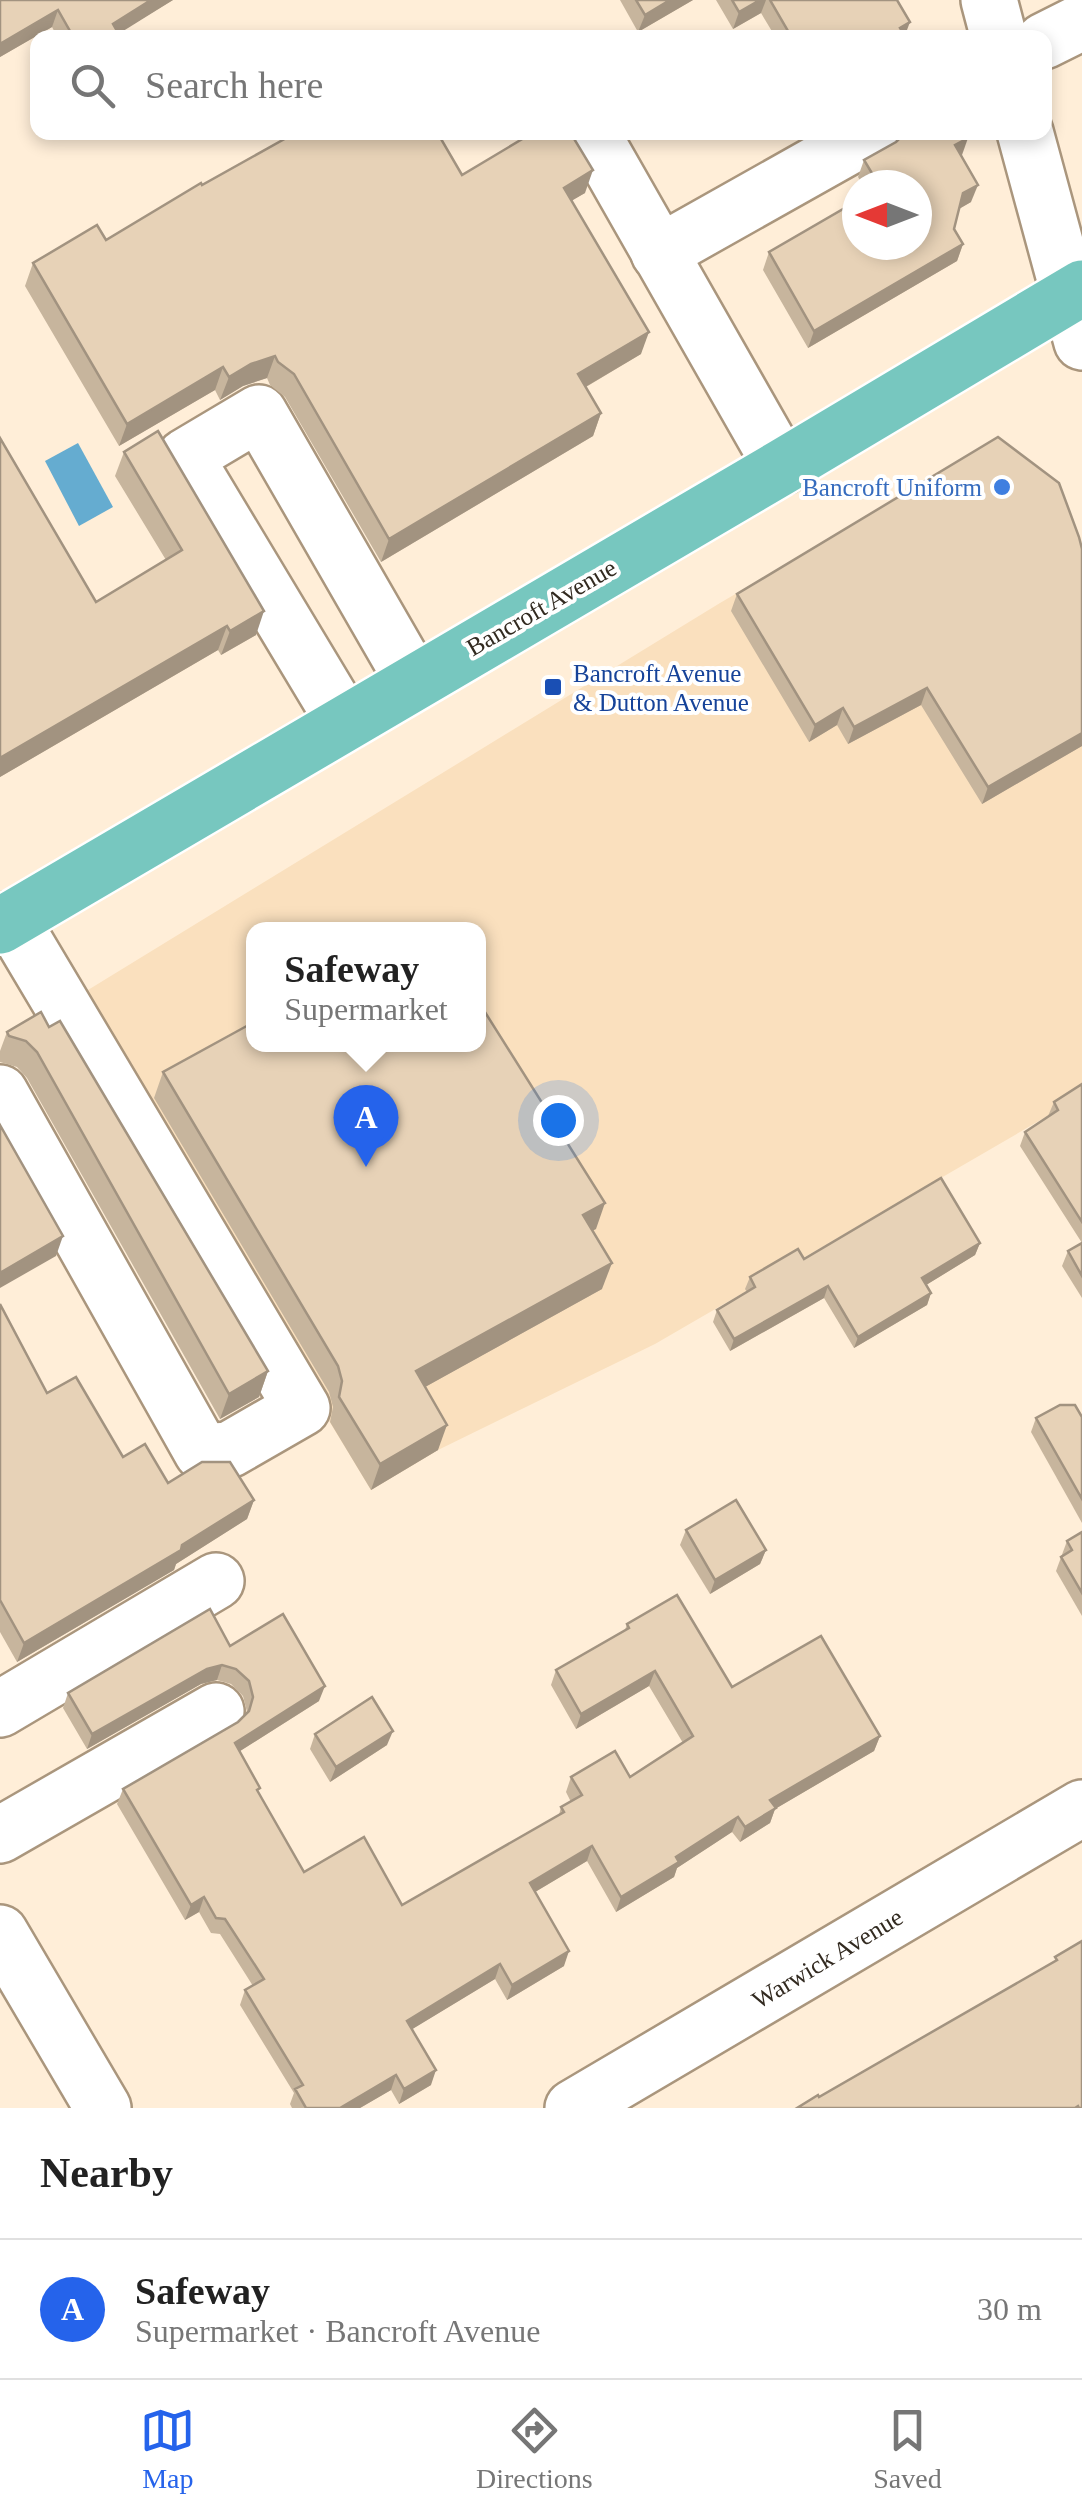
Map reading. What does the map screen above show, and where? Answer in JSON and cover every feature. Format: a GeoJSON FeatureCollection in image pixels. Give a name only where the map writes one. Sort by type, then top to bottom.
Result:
{"type":"FeatureCollection","features":[{"type":"Feature","properties":{"kind":"main road","name":"Bancroft Avenue"},"geometry":{"type":"LineString","coordinates":[[6,922],[782,467],[1078,309]]}},
{"type":"Feature","properties":{"kind":"street"},"geometry":{"type":"LineString","coordinates":[[989,0],[997,30]]}},
{"type":"Feature","properties":{"kind":"street"},"geometry":{"type":"LineString","coordinates":[[1052,37],[1082,22]]}},
{"type":"Feature","properties":{"kind":"street"},"geometry":{"type":"LineString","coordinates":[[595,140],[782,467]]}},
{"type":"Feature","properties":{"kind":"street"},"geometry":{"type":"LineString","coordinates":[[659,253],[860,140]]}},
{"type":"Feature","properties":{"kind":"street"},"geometry":{"type":"LineString","coordinates":[[1027,140],[1078,309]]}},
{"type":"Feature","properties":{"kind":"street"},"geometry":{"type":"LineString","coordinates":[[345,723],[185,457],[259,413],[414,682]]}},
{"type":"Feature","properties":{"kind":"street"},"geometry":{"type":"LineString","coordinates":[[0,1093],[202,1452],[228,1450],[302,1408],[6,922]]}},
{"type":"Feature","properties":{"kind":"street"},"geometry":{"type":"LineString","coordinates":[[0,1710],[216,1581]]}},
{"type":"Feature","properties":{"kind":"street"},"geometry":{"type":"LineString","coordinates":[[0,1835],[216,1711]]}},
{"type":"Feature","properties":{"kind":"street","name":"Warwick Avenue"},"geometry":{"type":"LineString","coordinates":[[572,2108],[1082,1808]]}},
{"type":"Feature","properties":{"kind":"street"},"geometry":{"type":"LineString","coordinates":[[0,1933],[103,2108]]}},
{"type":"Feature","properties":{"kind":"shaded area"},"geometry":{"type":"Polygon","coordinates":[[[994,442],[1082,591],[1082,1096],[655,1344],[438,1450],[371,1490],[70,1001],[720,603],[994,442]]]}},
{"type":"Feature","properties":{"kind":"water"},"geometry":{"type":"Polygon","coordinates":[[[78,443],[113,507],[79,526],[45,461],[78,443]]]}},
{"type":"Feature","properties":{"kind":"building"},"geometry":{"type":"Polygon","coordinates":[[[0,0],[151,0],[113,24],[116,30],[69,30],[58,10],[0,44],[0,0]]]}},
{"type":"Feature","properties":{"kind":"building"},"geometry":{"type":"Polygon","coordinates":[[[636,0],[670,0],[645,15],[636,0]]]}},
{"type":"Feature","properties":{"kind":"building"},"geometry":{"type":"Polygon","coordinates":[[[732,0],[760,0],[739,12],[732,0]]]}},
{"type":"Feature","properties":{"kind":"building"},"geometry":{"type":"Polygon","coordinates":[[[770,0],[897,0],[910,22],[901,30],[787,30],[770,0]]]}},
{"type":"Feature","properties":{"kind":"building"},"geometry":{"type":"Polygon","coordinates":[[[283,140],[442,140],[462,175],[521,140],[575,140],[593,170],[564,188],[649,332],[578,374],[601,413],[389,539],[294,374],[275,356],[229,377],[223,367],[127,424],[33,263],[97,225],[106,240],[283,140]]]}},
{"type":"Feature","properties":{"kind":"building"},"geometry":{"type":"Polygon","coordinates":[[[898,140],[964,140],[955,145],[978,185],[963,193],[954,229],[963,244],[814,331],[769,252],[842,210],[842,260],[932,260],[932,170],[870,170],[864,160],[898,140]]]}},
{"type":"Feature","properties":{"kind":"building"},"geometry":{"type":"Polygon","coordinates":[[[158,431],[264,611],[230,631],[227,626],[0,758],[0,438],[96,602],[182,550],[124,452],[158,431]]]}},
{"type":"Feature","properties":{"kind":"building"},"geometry":{"type":"Polygon","coordinates":[[[998,437],[1059,483],[1079,537],[1082,733],[988,787],[927,688],[854,727],[843,708],[815,725],[737,594],[998,437]]]}},
{"type":"Feature","properties":{"kind":"building"},"geometry":{"type":"Polygon","coordinates":[[[41,1012],[49,1027],[60,1021],[268,1371],[229,1394],[37,1052],[26,1041],[7,1032],[41,1012]]]}},
{"type":"Feature","properties":{"kind":"building"},"geometry":{"type":"Polygon","coordinates":[[[486,1014],[605,1203],[583,1215],[612,1263],[416,1371],[447,1425],[380,1464],[339,1397],[342,1381],[338,1366],[163,1072],[246,1026],[246,1052],[486,1052],[486,1014]]]}},
{"type":"Feature","properties":{"kind":"building"},"geometry":{"type":"Polygon","coordinates":[[[1082,1084],[1082,1222],[1025,1132],[1058,1110],[1054,1102],[1082,1084]]]}},
{"type":"Feature","properties":{"kind":"building"},"geometry":{"type":"Polygon","coordinates":[[[0,1125],[63,1236],[0,1273],[0,1125]]]}},
{"type":"Feature","properties":{"kind":"building"},"geometry":{"type":"Polygon","coordinates":[[[941,1178],[980,1243],[922,1278],[931,1293],[858,1337],[828,1286],[734,1339],[717,1310],[755,1287],[750,1277],[798,1249],[804,1259],[941,1178]]]}},
{"type":"Feature","properties":{"kind":"building"},"geometry":{"type":"Polygon","coordinates":[[[1082,1243],[1082,1276],[1068,1251],[1082,1243]]]}},
{"type":"Feature","properties":{"kind":"building"},"geometry":{"type":"Polygon","coordinates":[[[0,1304],[47,1393],[76,1377],[123,1457],[145,1444],[168,1483],[202,1462],[230,1462],[254,1500],[182,1545],[181,1550],[24,1643],[0,1600],[0,1304]]]}},
{"type":"Feature","properties":{"kind":"building"},"geometry":{"type":"Polygon","coordinates":[[[1060,1405],[1075,1405],[1082,1417],[1082,1499],[1036,1418],[1060,1405]]]}},
{"type":"Feature","properties":{"kind":"building"},"geometry":{"type":"Polygon","coordinates":[[[736,1500],[766,1550],[715,1580],[686,1530],[736,1500]]]}},
{"type":"Feature","properties":{"kind":"building"},"geometry":{"type":"Polygon","coordinates":[[[1082,1532],[1082,1593],[1061,1557],[1072,1550],[1067,1541],[1082,1532]]]}},
{"type":"Feature","properties":{"kind":"building"},"geometry":{"type":"Polygon","coordinates":[[[677,1595],[732,1687],[821,1636],[880,1736],[770,1800],[776,1808],[745,1827],[738,1817],[676,1857],[679,1862],[621,1897],[592,1846],[530,1883],[569,1951],[512,1985],[500,1964],[407,2021],[436,2070],[404,2089],[396,2075],[340,2108],[306,2108],[295,2089],[303,2085],[245,1990],[264,1979],[225,1919],[216,1918],[204,1897],[191,1905],[123,1789],[238,1722],[249,1711],[253,1697],[249,1681],[236,1669],[222,1665],[207,1669],[92,1734],[68,1693],[210,1609],[230,1646],[283,1614],[325,1686],[235,1743],[304,1872],[364,1837],[402,1905],[564,1812],[561,1807],[582,1795],[571,1777],[615,1751],[630,1777],[693,1736],[655,1671],[581,1714],[556,1670],[677,1595]]]}},
{"type":"Feature","properties":{"kind":"building"},"geometry":{"type":"Polygon","coordinates":[[[372,1697],[393,1731],[336,1767],[315,1734],[372,1697]]]}},
{"type":"Feature","properties":{"kind":"building"},"geometry":{"type":"Polygon","coordinates":[[[1082,1941],[1082,2108],[797,2108],[1057,1960],[1055,1957],[1082,1941]]]}},
{"type":"Feature","properties":{"kind":"place","name":"Bancroft Uniform"},"geometry":{"type":"Point","coordinates":[1002,487]}},
{"type":"Feature","properties":{"kind":"place","name":"Bancroft Avenue & Dutton Avenue"},"geometry":{"type":"Point","coordinates":[553,687]}},
{"type":"Feature","properties":{"kind":"place","name":"Safeway"},"geometry":{"type":"Point","coordinates":[366,1167]}}]}
